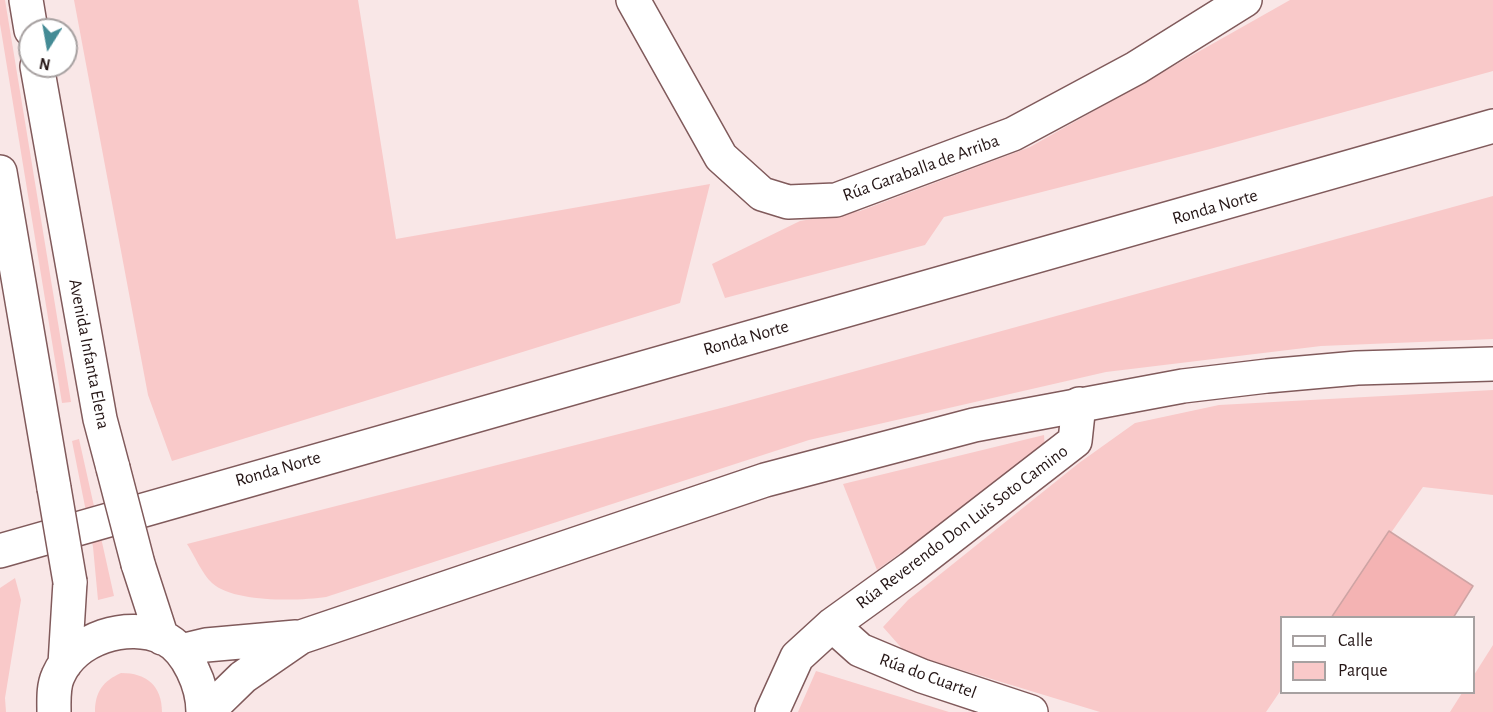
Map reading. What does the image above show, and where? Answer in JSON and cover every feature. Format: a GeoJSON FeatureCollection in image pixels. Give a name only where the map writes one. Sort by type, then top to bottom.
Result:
{"type":"FeatureCollection","features":[{"type":"Feature","properties":{"kind":"main road"},"geometry":{"type":"LineString","coordinates":[[26,0],[29,18]]}},
{"type":"Feature","properties":{"kind":"main road","name":"Rúa Garaballa de Arriba"},"geometry":{"type":"LineString","coordinates":[[633,0],[721,157],[762,194],[788,202],[836,200],[1013,134],[1136,68],[1245,0]]}},
{"type":"Feature","properties":{"kind":"main road","name":"Avenida Infanta Elena"},"geometry":{"type":"LineString","coordinates":[[39,78],[100,419],[138,564],[172,644],[196,678],[205,712]]}},
{"type":"Feature","properties":{"kind":"main road","name":"Ronda Norte"},"geometry":{"type":"LineString","coordinates":[[0,551],[349,448],[1124,234],[1493,126]]}},
{"type":"Feature","properties":{"kind":"main road"},"geometry":{"type":"LineString","coordinates":[[0,172],[70,582],[65,664]]}},
{"type":"Feature","properties":{"kind":"main road"},"geometry":{"type":"LineString","coordinates":[[54,712],[57,677],[65,664],[83,646],[99,637],[122,632],[172,644],[206,645],[301,637],[765,480],[965,427],[1183,386],[1357,368],[1493,364]]}},
{"type":"Feature","properties":{"kind":"main road","name":"Rúa Reverendo Don Luis Soto Camino"},"geometry":{"type":"LineString","coordinates":[[832,625],[911,568],[1075,441],[1079,404]]}},
{"type":"Feature","properties":{"kind":"main road"},"geometry":{"type":"LineString","coordinates":[[772,712],[797,657],[832,625]]}},
{"type":"Feature","properties":{"kind":"main road","name":"Rúa do Cuartel"},"geometry":{"type":"LineString","coordinates":[[832,625],[860,650],[922,676],[1031,712]]}},
{"type":"Feature","properties":{"kind":"main road"},"geometry":{"type":"LineString","coordinates":[[205,712],[243,676],[301,637]]}},
{"type":"Feature","properties":{"kind":"green space"},"geometry":{"type":"Polygon","coordinates":[[[0,0],[5,0],[71,402],[62,403],[0,24],[0,0]]]}},
{"type":"Feature","properties":{"kind":"green space"},"geometry":{"type":"Polygon","coordinates":[[[74,0],[358,0],[396,239],[710,184],[680,303],[172,461],[148,395],[74,0]]]}},
{"type":"Feature","properties":{"kind":"green space"},"geometry":{"type":"Polygon","coordinates":[[[1290,0],[1493,0],[1493,71],[1210,149],[944,217],[925,245],[725,298],[712,264],[800,221],[860,211],[1030,147],[1290,0]]]}},
{"type":"Feature","properties":{"kind":"green space"},"geometry":{"type":"Polygon","coordinates":[[[1493,196],[1493,339],[1321,346],[1106,372],[809,440],[326,597],[267,599],[222,590],[208,579],[187,544],[725,407],[1493,196]]]}},
{"type":"Feature","properties":{"kind":"green space"},"geometry":{"type":"Polygon","coordinates":[[[1493,390],[1493,495],[1423,487],[1333,616],[1280,616],[1280,691],[1266,712],[1100,712],[906,653],[883,627],[908,600],[1079,463],[1135,423],[1219,405],[1493,390]]]}},
{"type":"Feature","properties":{"kind":"green space"},"geometry":{"type":"Polygon","coordinates":[[[1044,435],[1045,449],[877,570],[843,484],[1044,435]]]}},
{"type":"Feature","properties":{"kind":"green space"},"geometry":{"type":"Polygon","coordinates":[[[79,439],[114,596],[98,600],[93,547],[72,441],[79,439]]]}},
{"type":"Feature","properties":{"kind":"green space"},"geometry":{"type":"Polygon","coordinates":[[[15,578],[21,600],[5,698],[6,712],[0,712],[0,588],[15,578]]]}},
{"type":"Feature","properties":{"kind":"green space"},"geometry":{"type":"Polygon","coordinates":[[[1493,645],[1493,712],[1450,712],[1461,694],[1475,694],[1475,673],[1493,645]]]}},
{"type":"Feature","properties":{"kind":"green space"},"geometry":{"type":"Polygon","coordinates":[[[816,671],[949,712],[798,712],[816,671]]]}},
{"type":"Feature","properties":{"kind":"green space"},"geometry":{"type":"Polygon","coordinates":[[[121,673],[138,675],[151,683],[159,695],[162,712],[95,712],[101,688],[121,673]]]}},
{"type":"Feature","properties":{"kind":"building"},"geometry":{"type":"Polygon","coordinates":[[[1389,531],[1473,586],[1454,616],[1332,616],[1389,531]]]}}]}
